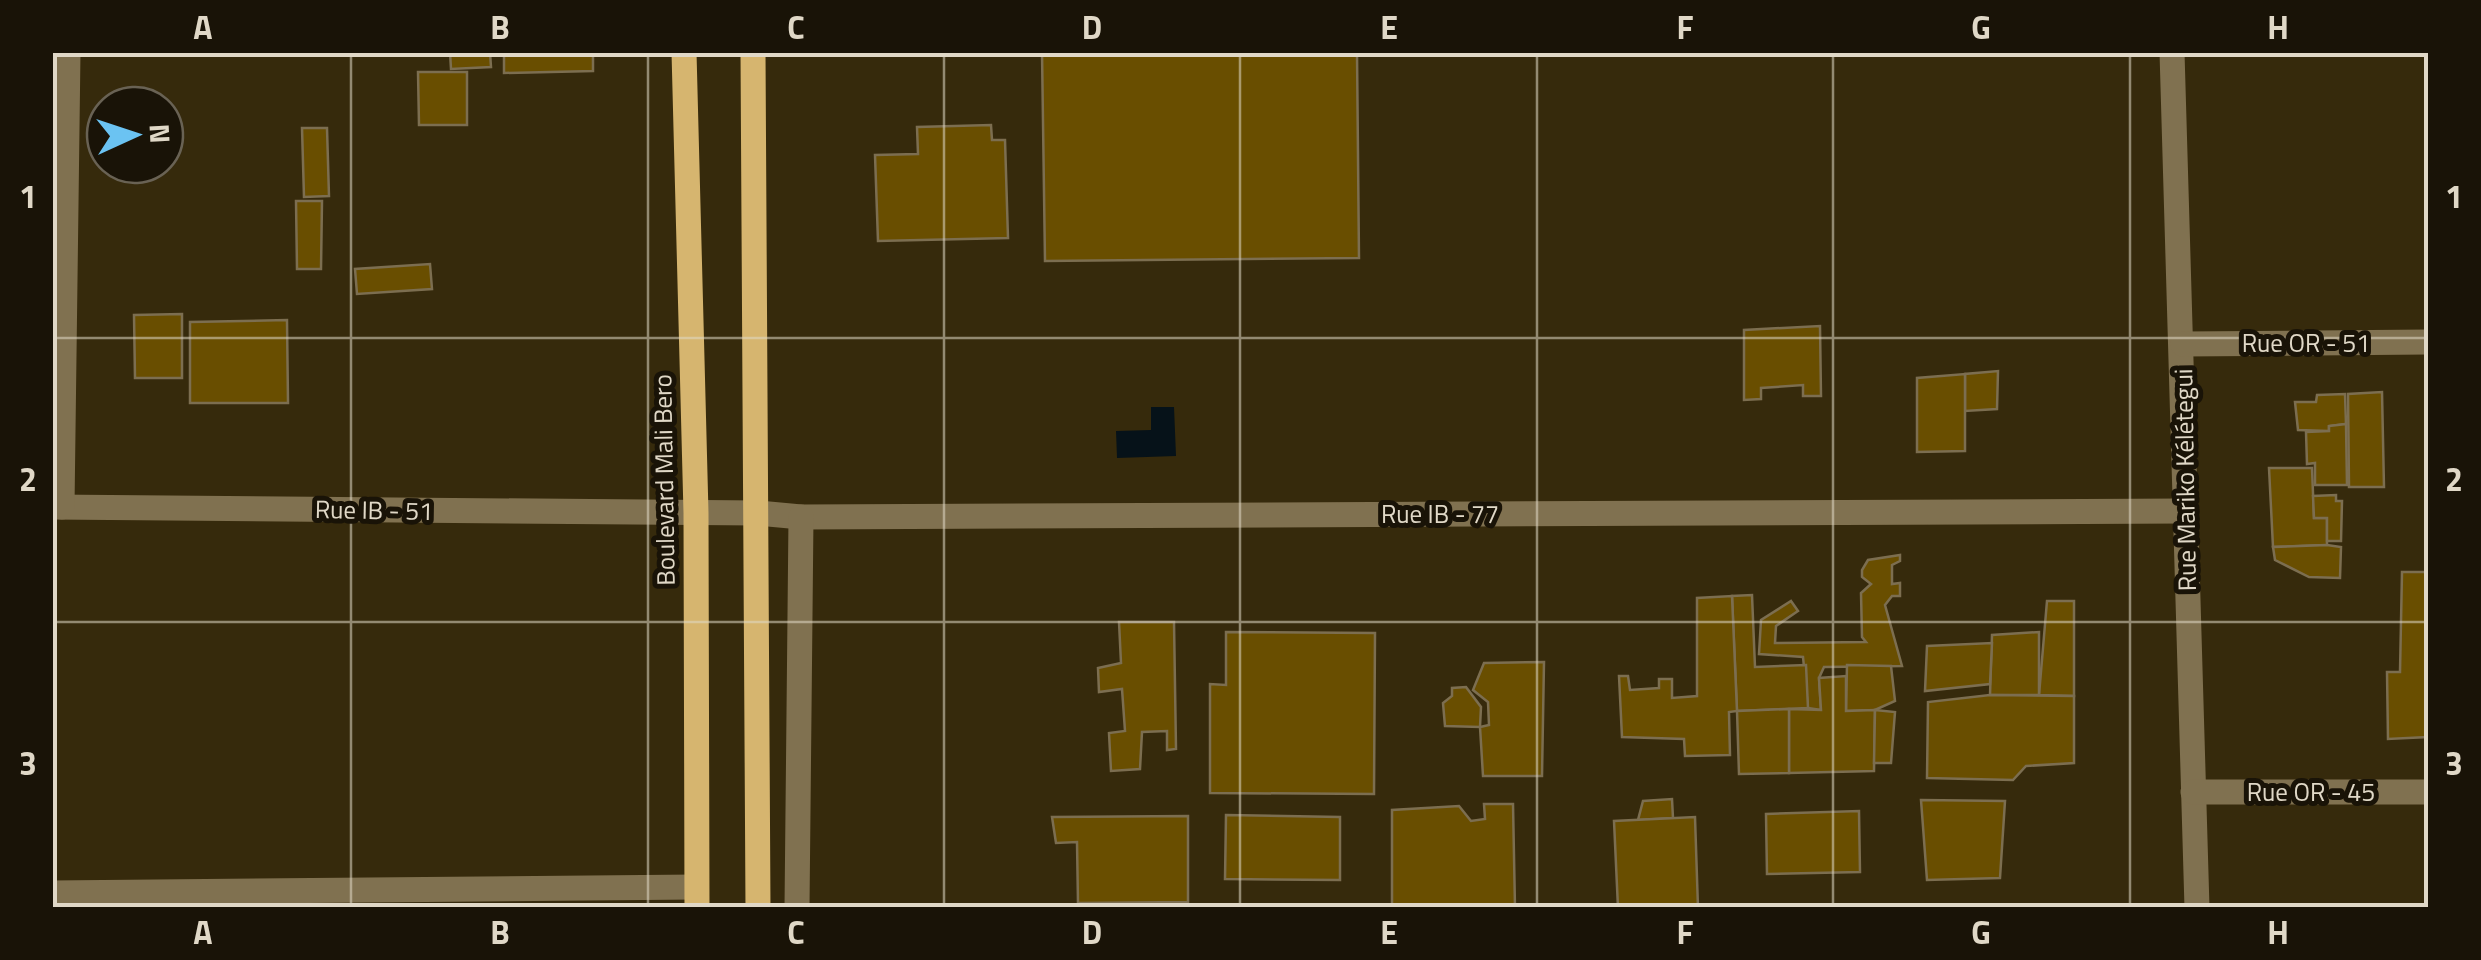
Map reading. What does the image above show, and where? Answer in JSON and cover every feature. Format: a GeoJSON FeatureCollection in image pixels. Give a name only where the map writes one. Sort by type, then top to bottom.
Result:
{"type":"FeatureCollection","features":[{"type":"Feature","properties":{"kind":"main road","name":"Boulevard Mali Bero"},"geometry":{"type":"LineString","coordinates":[[684,52],[696,513],[696,897]]}},
{"type":"Feature","properties":{"kind":"main road"},"geometry":{"type":"LineString","coordinates":[[753,52],[758,908]]}},
{"type":"Feature","properties":{"kind":"street"},"geometry":{"type":"LineString","coordinates":[[57,507],[68,52]]}},
{"type":"Feature","properties":{"kind":"street","name":"Rue Mariko Kélétegui"},"geometry":{"type":"LineString","coordinates":[[2172,52],[2196,908]]}},
{"type":"Feature","properties":{"kind":"street","name":"Rue OR - 51"},"geometry":{"type":"LineString","coordinates":[[2183,344],[2428,342]]}},
{"type":"Feature","properties":{"kind":"street","name":"Rue IB - 51"},"geometry":{"type":"LineString","coordinates":[[57,507],[696,513]]}},
{"type":"Feature","properties":{"kind":"street","name":"Rue IB - 77"},"geometry":{"type":"LineString","coordinates":[[696,513],[801,517],[2184,511]]}},
{"type":"Feature","properties":{"kind":"street"},"geometry":{"type":"LineString","coordinates":[[797,908],[801,517]]}},
{"type":"Feature","properties":{"kind":"street","name":"Rue OR - 45"},"geometry":{"type":"LineString","coordinates":[[2192,792],[2428,792]]}},
{"type":"Feature","properties":{"kind":"street"},"geometry":{"type":"LineString","coordinates":[[52,892],[696,897]]}},
{"type":"Feature","properties":{"kind":"shaded area"},"geometry":{"type":"Polygon","coordinates":[[[1151,407],[1174,407],[1176,456],[1117,458],[1116,431],[1151,430],[1151,407]]]}},
{"type":"Feature","properties":{"kind":"building"},"geometry":{"type":"Polygon","coordinates":[[[450,52],[490,52],[491,67],[451,69],[450,52]]]}},
{"type":"Feature","properties":{"kind":"building"},"geometry":{"type":"Polygon","coordinates":[[[504,52],[593,52],[593,71],[504,73],[504,52]]]}},
{"type":"Feature","properties":{"kind":"building"},"geometry":{"type":"Polygon","coordinates":[[[1042,52],[1357,52],[1359,258],[1045,261],[1042,52]]]}},
{"type":"Feature","properties":{"kind":"building"},"geometry":{"type":"Polygon","coordinates":[[[418,72],[467,72],[467,125],[419,125],[418,72]]]}},
{"type":"Feature","properties":{"kind":"building"},"geometry":{"type":"Polygon","coordinates":[[[991,125],[992,140],[1005,140],[1008,238],[878,241],[875,155],[918,154],[917,127],[991,125]]]}},
{"type":"Feature","properties":{"kind":"building"},"geometry":{"type":"Polygon","coordinates":[[[302,128],[327,128],[329,196],[304,197],[302,128]]]}},
{"type":"Feature","properties":{"kind":"building"},"geometry":{"type":"Polygon","coordinates":[[[296,201],[322,201],[321,269],[297,269],[296,201]]]}},
{"type":"Feature","properties":{"kind":"building"},"geometry":{"type":"Polygon","coordinates":[[[430,264],[432,289],[357,294],[355,269],[430,264]]]}},
{"type":"Feature","properties":{"kind":"building"},"geometry":{"type":"Polygon","coordinates":[[[182,314],[182,378],[135,378],[134,315],[182,314]]]}},
{"type":"Feature","properties":{"kind":"building"},"geometry":{"type":"Polygon","coordinates":[[[287,320],[288,403],[190,403],[190,322],[287,320]]]}},
{"type":"Feature","properties":{"kind":"building"},"geometry":{"type":"Polygon","coordinates":[[[1820,326],[1821,396],[1803,396],[1803,385],[1761,388],[1761,399],[1744,400],[1744,330],[1820,326]]]}},
{"type":"Feature","properties":{"kind":"building"},"geometry":{"type":"Polygon","coordinates":[[[1998,371],[1997,409],[1965,411],[1965,374],[1998,371]]]}},
{"type":"Feature","properties":{"kind":"building"},"geometry":{"type":"Polygon","coordinates":[[[1965,374],[1965,451],[1917,452],[1917,378],[1965,374]]]}},
{"type":"Feature","properties":{"kind":"building"},"geometry":{"type":"Polygon","coordinates":[[[2382,392],[2384,487],[2349,487],[2348,394],[2382,392]]]}},
{"type":"Feature","properties":{"kind":"building"},"geometry":{"type":"Polygon","coordinates":[[[2345,394],[2346,424],[2329,426],[2329,431],[2298,430],[2295,402],[2316,402],[2317,395],[2345,394]]]}},
{"type":"Feature","properties":{"kind":"building"},"geometry":{"type":"Polygon","coordinates":[[[2346,424],[2347,485],[2315,485],[2315,463],[2307,464],[2306,432],[2329,431],[2329,426],[2346,424]]]}},
{"type":"Feature","properties":{"kind":"building"},"geometry":{"type":"Polygon","coordinates":[[[2269,468],[2312,468],[2314,518],[2327,518],[2327,545],[2273,547],[2269,468]]]}},
{"type":"Feature","properties":{"kind":"building"},"geometry":{"type":"Polygon","coordinates":[[[2336,495],[2336,501],[2342,501],[2341,541],[2327,541],[2327,518],[2314,518],[2313,496],[2336,495]]]}},
{"type":"Feature","properties":{"kind":"building"},"geometry":{"type":"Polygon","coordinates":[[[2273,547],[2341,547],[2340,578],[2309,577],[2275,560],[2273,547]]]}},
{"type":"Feature","properties":{"kind":"building"},"geometry":{"type":"Polygon","coordinates":[[[1900,555],[1900,561],[1892,565],[1892,584],[1900,583],[1900,596],[1892,596],[1885,605],[1902,666],[1824,667],[1819,678],[1821,710],[1808,708],[1803,657],[1759,654],[1761,620],[1791,601],[1798,611],[1776,626],[1775,643],[1866,642],[1862,637],[1861,593],[1871,584],[1862,577],[1862,570],[1868,560],[1900,555]]]}},
{"type":"Feature","properties":{"kind":"building"},"geometry":{"type":"Polygon","coordinates":[[[2402,572],[2428,572],[2428,737],[2388,739],[2387,672],[2400,672],[2402,572]]]}},
{"type":"Feature","properties":{"kind":"building"},"geometry":{"type":"Polygon","coordinates":[[[1752,595],[1755,667],[1806,665],[1808,708],[1737,711],[1732,596],[1752,595]]]}},
{"type":"Feature","properties":{"kind":"building"},"geometry":{"type":"Polygon","coordinates":[[[1732,596],[1737,711],[1729,712],[1730,755],[1685,756],[1684,739],[1622,737],[1619,676],[1628,676],[1630,690],[1659,688],[1659,679],[1672,679],[1672,698],[1697,696],[1697,598],[1732,596]]]}},
{"type":"Feature","properties":{"kind":"building"},"geometry":{"type":"Polygon","coordinates":[[[2047,601],[2074,601],[2074,696],[2039,695],[2047,601]]]}},
{"type":"Feature","properties":{"kind":"building"},"geometry":{"type":"Polygon","coordinates":[[[1119,622],[1174,622],[1176,749],[1167,750],[1167,731],[1142,732],[1140,769],[1111,771],[1109,733],[1125,731],[1122,689],[1099,692],[1098,668],[1121,663],[1119,622]]]}},
{"type":"Feature","properties":{"kind":"building"},"geometry":{"type":"Polygon","coordinates":[[[1226,632],[1375,633],[1374,794],[1210,793],[1210,684],[1226,685],[1226,632]]]}},
{"type":"Feature","properties":{"kind":"building"},"geometry":{"type":"Polygon","coordinates":[[[2039,632],[2039,695],[1990,695],[1992,635],[2039,632]]]}},
{"type":"Feature","properties":{"kind":"building"},"geometry":{"type":"Polygon","coordinates":[[[1992,643],[1990,684],[1925,691],[1927,646],[1992,643]]]}},
{"type":"Feature","properties":{"kind":"building"},"geometry":{"type":"Polygon","coordinates":[[[1544,662],[1542,776],[1483,776],[1480,727],[1489,725],[1488,702],[1473,690],[1484,663],[1544,662]]]}},
{"type":"Feature","properties":{"kind":"building"},"geometry":{"type":"Polygon","coordinates":[[[1847,665],[1891,666],[1895,701],[1875,710],[1846,711],[1847,665]]]}},
{"type":"Feature","properties":{"kind":"building"},"geometry":{"type":"Polygon","coordinates":[[[1846,676],[1846,711],[1875,710],[1874,771],[1789,773],[1789,709],[1821,710],[1819,678],[1846,676]]]}},
{"type":"Feature","properties":{"kind":"building"},"geometry":{"type":"Polygon","coordinates":[[[1466,687],[1481,707],[1480,727],[1445,726],[1443,703],[1452,696],[1452,688],[1466,687]]]}},
{"type":"Feature","properties":{"kind":"building"},"geometry":{"type":"Polygon","coordinates":[[[1990,695],[2074,696],[2074,763],[2026,766],[2013,780],[1927,778],[1928,702],[1990,695]]]}},
{"type":"Feature","properties":{"kind":"building"},"geometry":{"type":"Polygon","coordinates":[[[1789,709],[1789,773],[1739,774],[1737,711],[1789,709]]]}},
{"type":"Feature","properties":{"kind":"building"},"geometry":{"type":"Polygon","coordinates":[[[1875,710],[1895,712],[1891,763],[1874,763],[1875,710]]]}},
{"type":"Feature","properties":{"kind":"building"},"geometry":{"type":"Polygon","coordinates":[[[1672,799],[1673,818],[1638,820],[1643,801],[1672,799]]]}},
{"type":"Feature","properties":{"kind":"building"},"geometry":{"type":"Polygon","coordinates":[[[1921,800],[2005,801],[2000,878],[1927,880],[1921,800]]]}},
{"type":"Feature","properties":{"kind":"building"},"geometry":{"type":"Polygon","coordinates":[[[1484,804],[1513,804],[1515,908],[1392,908],[1392,810],[1459,806],[1471,821],[1485,819],[1484,804]]]}},
{"type":"Feature","properties":{"kind":"building"},"geometry":{"type":"Polygon","coordinates":[[[1859,811],[1860,872],[1767,874],[1766,814],[1859,811]]]}},
{"type":"Feature","properties":{"kind":"building"},"geometry":{"type":"Polygon","coordinates":[[[1226,815],[1340,817],[1340,880],[1225,879],[1226,815]]]}},
{"type":"Feature","properties":{"kind":"building"},"geometry":{"type":"Polygon","coordinates":[[[1188,816],[1188,902],[1078,903],[1077,842],[1056,843],[1052,817],[1188,816]]]}},
{"type":"Feature","properties":{"kind":"building"},"geometry":{"type":"Polygon","coordinates":[[[1695,817],[1698,908],[1618,908],[1614,821],[1695,817]]]}}]}
